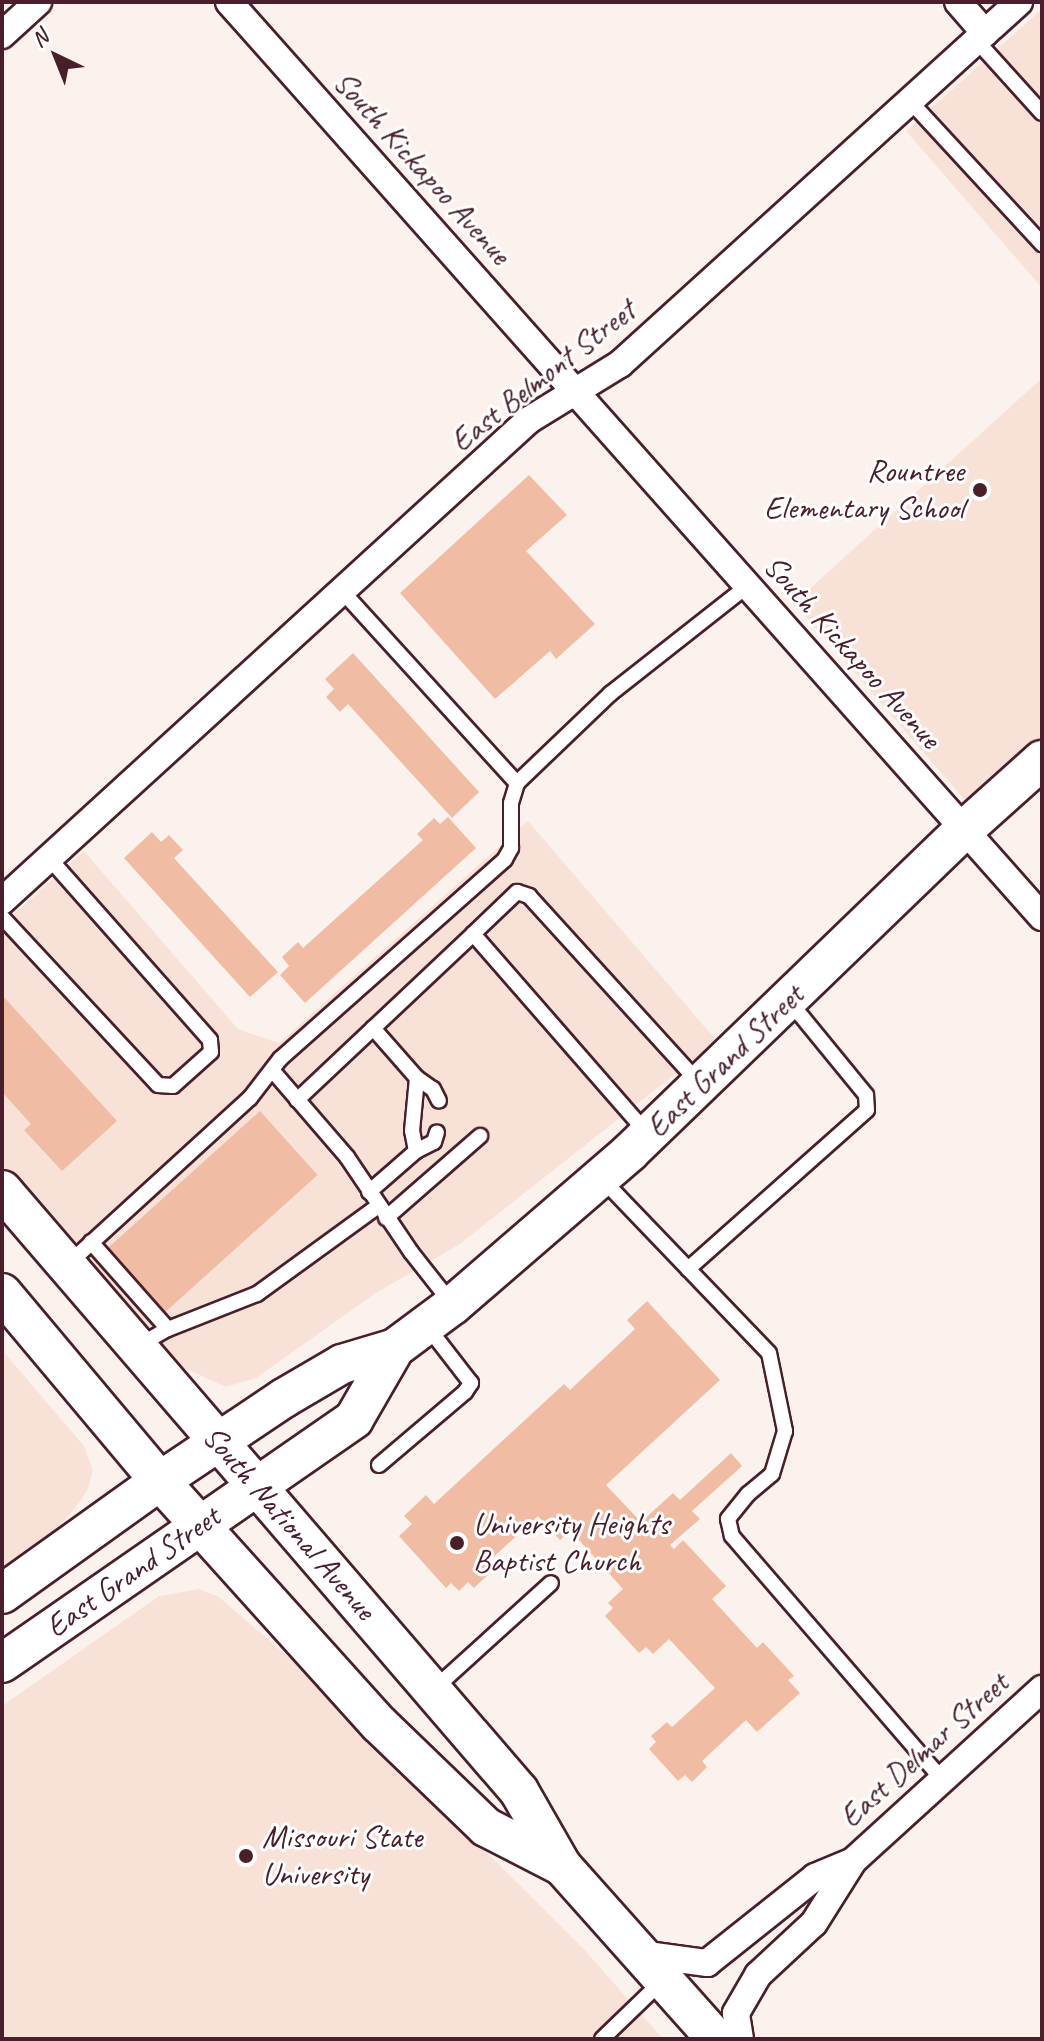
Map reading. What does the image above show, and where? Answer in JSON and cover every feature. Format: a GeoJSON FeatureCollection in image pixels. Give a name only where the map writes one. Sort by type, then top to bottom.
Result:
{"type":"FeatureCollection","features":[{"type":"Feature","properties":{"kind":"main road","name":"East Grand Street"},"geometry":{"type":"LineString","coordinates":[[2,1594],[219,1442],[342,1364],[395,1348],[439,1315],[648,1135],[964,830],[1042,760]]}},
{"type":"Feature","properties":{"kind":"main road","name":"South National Avenue"},"geometry":{"type":"LineString","coordinates":[[2,1190],[79,1254],[152,1338],[219,1442],[519,1791],[562,1866],[716,2039]]}},
{"type":"Feature","properties":{"kind":"main road","name":"South National Avenue"},"geometry":{"type":"LineString","coordinates":[[2,1293],[160,1481],[379,1724],[486,1827],[562,1866]]}},
{"type":"Feature","properties":{"kind":"main road","name":"East Grand Street"},"geometry":{"type":"LineString","coordinates":[[2,1663],[354,1419],[395,1348]]}},
{"type":"Feature","properties":{"kind":"street"},"geometry":{"type":"LineString","coordinates":[[2,35],[38,2]]}},
{"type":"Feature","properties":{"kind":"street","name":"South Kickapoo Avenue"},"geometry":{"type":"LineString","coordinates":[[229,2],[1042,917]]}},
{"type":"Feature","properties":{"kind":"street"},"geometry":{"type":"LineString","coordinates":[[958,2],[981,36]]}},
{"type":"Feature","properties":{"kind":"street","name":"East Belmont Street"},"geometry":{"type":"LineString","coordinates":[[2,901],[529,420],[620,364],[1019,2]]}},
{"type":"Feature","properties":{"kind":"street","name":"East Delmar Street"},"geometry":{"type":"LineString","coordinates":[[740,2039],[736,2013],[758,1975],[814,1923],[853,1861],[1042,1689]]}},
{"type":"Feature","properties":{"kind":"street","name":"East Delmar Street"},"geometry":{"type":"LineString","coordinates":[[652,1967],[707,1963],[815,1877],[853,1861]]}},
{"type":"Feature","properties":{"kind":"lane"},"geometry":{"type":"LineString","coordinates":[[981,36],[1042,113]]}},
{"type":"Feature","properties":{"kind":"lane"},"geometry":{"type":"LineString","coordinates":[[910,101],[1042,244]]}},
{"type":"Feature","properties":{"kind":"lane"},"geometry":{"type":"LineString","coordinates":[[79,1254],[122,1215],[162,1190],[250,1098],[272,1070],[505,859],[511,848],[511,803],[517,783],[610,694],[747,586]]}},
{"type":"Feature","properties":{"kind":"lane"},"geometry":{"type":"LineString","coordinates":[[342,591],[517,783]]}},
{"type":"Feature","properties":{"kind":"lane"},"geometry":{"type":"LineString","coordinates":[[2,917],[158,1085],[173,1086],[211,1052],[210,1040],[49,858]]}},
{"type":"Feature","properties":{"kind":"lane"},"geometry":{"type":"LineString","coordinates":[[297,1100],[517,892],[529,896],[700,1084]]}},
{"type":"Feature","properties":{"kind":"lane"},"geometry":{"type":"LineString","coordinates":[[473,934],[648,1135]]}},
{"type":"Feature","properties":{"kind":"lane"},"geometry":{"type":"LineString","coordinates":[[688,1269],[867,1110],[866,1095],[788,1000]]}},
{"type":"Feature","properties":{"kind":"lane"},"geometry":{"type":"LineString","coordinates":[[373,1028],[417,1078],[433,1089],[439,1101]]}},
{"type":"Feature","properties":{"kind":"lane"},"geometry":{"type":"LineString","coordinates":[[272,1070],[347,1157],[382,1212],[439,1315],[471,1383],[379,1465]]}},
{"type":"Feature","properties":{"kind":"lane"},"geometry":{"type":"LineString","coordinates":[[416,1151],[412,1131],[417,1078]]}},
{"type":"Feature","properties":{"kind":"lane"},"geometry":{"type":"LineString","coordinates":[[369,1192],[416,1151],[434,1142],[437,1132]]}},
{"type":"Feature","properties":{"kind":"lane"},"geometry":{"type":"LineString","coordinates":[[152,1338],[257,1294],[382,1212],[480,1136]]}},
{"type":"Feature","properties":{"kind":"lane"},"geometry":{"type":"LineString","coordinates":[[601,1178],[769,1353],[785,1431],[772,1474],[748,1494],[728,1519],[732,1536],[942,1779]]}},
{"type":"Feature","properties":{"kind":"lane"},"geometry":{"type":"LineString","coordinates":[[122,1215],[132,1227]]}},
{"type":"Feature","properties":{"kind":"lane"},"geometry":{"type":"LineString","coordinates":[[433,1690],[551,1583]]}},
{"type":"Feature","properties":{"kind":"lane"},"geometry":{"type":"LineString","coordinates":[[602,2039],[652,1967]]}},
{"type":"Feature","properties":{"kind":"shaded area"},"geometry":{"type":"Polygon","coordinates":[[[1042,9],[1042,288],[906,131],[1042,9]]]}},
{"type":"Feature","properties":{"kind":"shaded area","name":"Rountree Elementary School"},"geometry":{"type":"Polygon","coordinates":[[[1042,378],[1042,749],[977,800],[964,799],[794,603],[1042,378]]]}},
{"type":"Feature","properties":{"kind":"shaded area"},"geometry":{"type":"Polygon","coordinates":[[[528,821],[717,1041],[460,1244],[376,1293],[256,1378],[226,1387],[184,1368],[2,1166],[2,925],[84,851],[238,1029],[279,1043],[528,821]]]}},
{"type":"Feature","properties":{"kind":"shaded area"},"geometry":{"type":"Polygon","coordinates":[[[2,1350],[84,1446],[93,1470],[88,1489],[57,1529],[2,1572],[2,1350]]]}},
{"type":"Feature","properties":{"kind":"shaded area","name":"Missouri State University"},"geometry":{"type":"Polygon","coordinates":[[[199,1589],[219,1597],[292,1660],[583,1948],[663,2039],[2,2039],[2,1706],[159,1596],[199,1589]]]}},
{"type":"Feature","properties":{"kind":"building"},"geometry":{"type":"Polygon","coordinates":[[[529,475],[567,515],[526,551],[595,624],[556,659],[550,651],[495,699],[400,593],[529,475]]]}},
{"type":"Feature","properties":{"kind":"building"},"geometry":{"type":"Polygon","coordinates":[[[353,653],[479,792],[452,818],[348,704],[340,712],[326,697],[334,689],[325,679],[353,653]]]}},
{"type":"Feature","properties":{"kind":"building"},"geometry":{"type":"Polygon","coordinates":[[[448,817],[476,848],[305,1003],[280,975],[289,966],[282,957],[298,942],[303,948],[423,840],[417,834],[434,818],[440,824],[448,817]]]}},
{"type":"Feature","properties":{"kind":"building"},"geometry":{"type":"Polygon","coordinates":[[[152,832],[161,842],[169,835],[183,850],[174,858],[278,972],[250,997],[124,858],[152,832]]]}},
{"type":"Feature","properties":{"kind":"building"},"geometry":{"type":"Polygon","coordinates":[[[2,995],[117,1121],[62,1171],[24,1130],[31,1124],[2,1092],[2,995]]]}},
{"type":"Feature","properties":{"kind":"building"},"geometry":{"type":"Polygon","coordinates":[[[260,1111],[318,1175],[161,1315],[104,1252],[260,1111]]]}},
{"type":"Feature","properties":{"kind":"building","name":"University Heights Baptist Church"},"geometry":{"type":"Polygon","coordinates":[[[647,1301],[720,1380],[606,1485],[641,1522],[673,1493],[680,1500],[731,1453],[742,1466],[692,1511],[700,1519],[670,1545],[674,1549],[683,1540],[726,1586],[712,1599],[757,1648],[763,1642],[794,1676],[788,1680],[800,1693],[757,1732],[746,1720],[702,1761],[707,1767],[692,1782],[685,1775],[678,1781],[649,1749],[656,1742],[651,1736],[667,1722],[672,1727],[715,1688],[669,1639],[653,1654],[646,1647],[639,1653],[605,1616],[613,1608],[608,1603],[623,1589],[570,1530],[560,1540],[538,1516],[486,1564],[492,1571],[474,1588],[468,1582],[459,1591],[451,1583],[446,1588],[399,1536],[412,1524],[404,1516],[426,1495],[434,1504],[564,1384],[570,1390],[635,1329],[627,1320],[647,1301]]]}},
{"type":"Feature","properties":{"kind":"place","name":"Rountree Elementary School"},"geometry":{"type":"Point","coordinates":[980,490]}},
{"type":"Feature","properties":{"kind":"place","name":"University Heights Baptist Church"},"geometry":{"type":"Point","coordinates":[457,1543]}},
{"type":"Feature","properties":{"kind":"place","name":"Missouri State University"},"geometry":{"type":"Point","coordinates":[246,1856]}}]}
